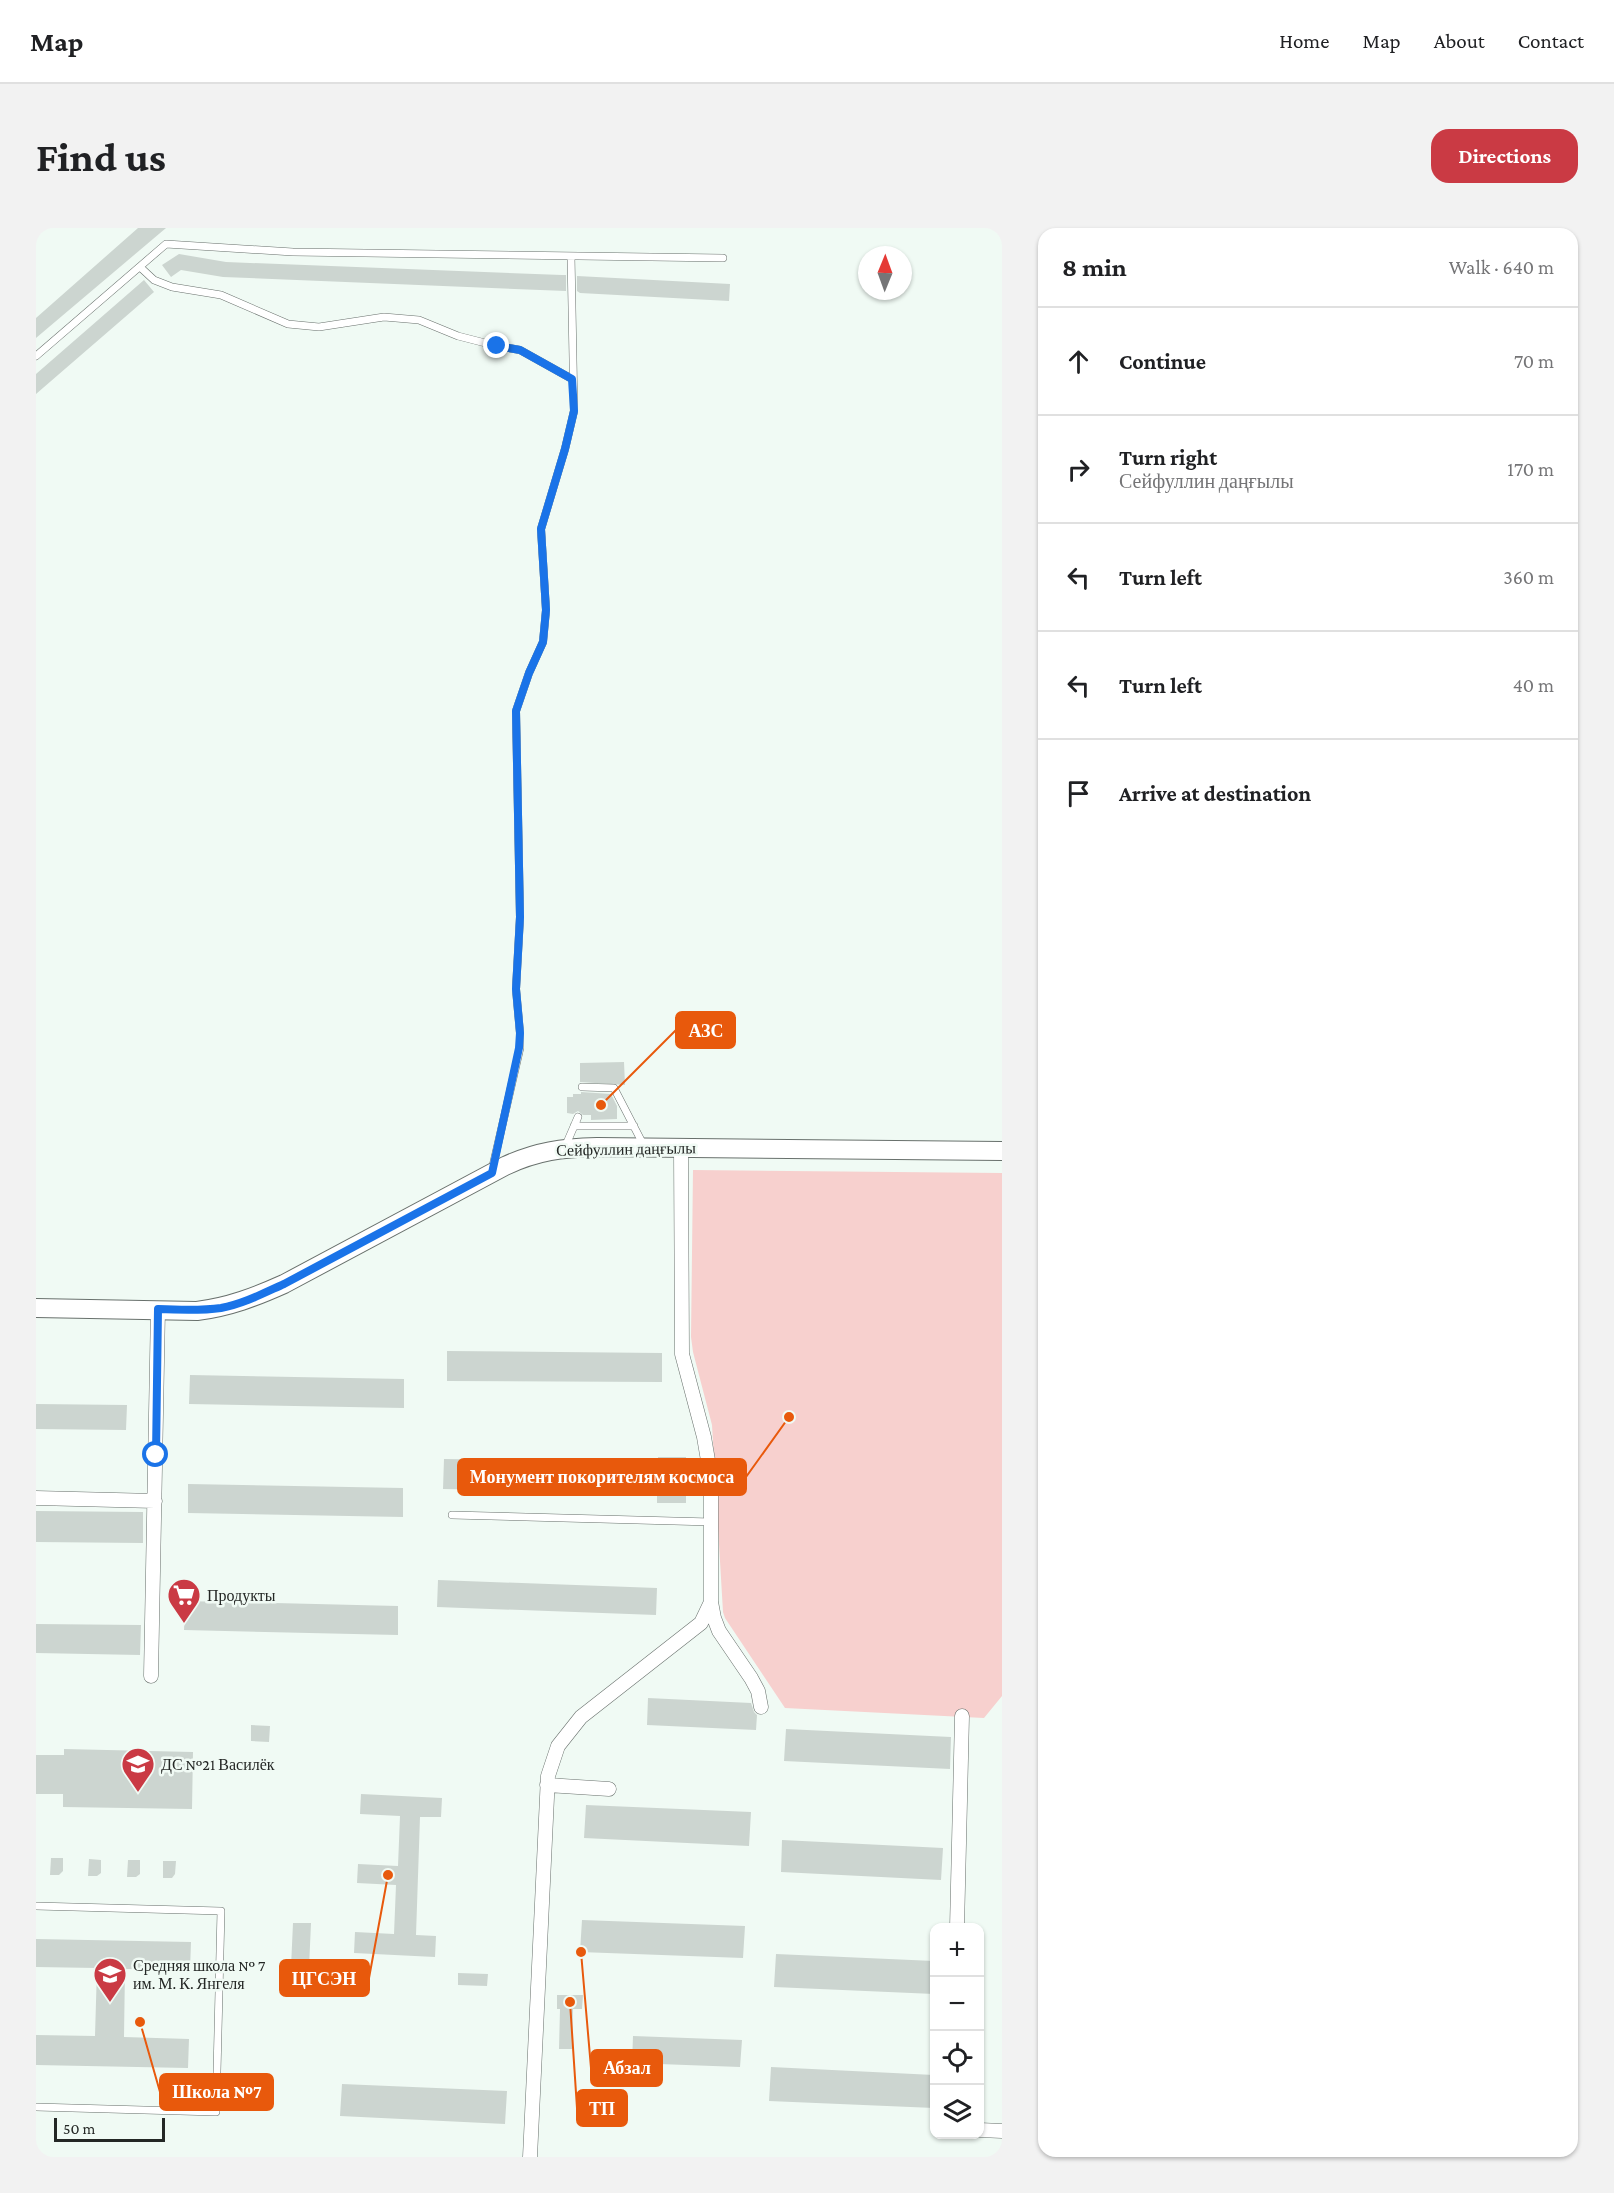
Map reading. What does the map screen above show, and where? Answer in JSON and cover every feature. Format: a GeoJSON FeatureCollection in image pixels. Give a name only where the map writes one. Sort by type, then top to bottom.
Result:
{"type":"FeatureCollection","features":[{"type":"Feature","properties":{"kind":"street","name":"Сейфуллин даңғылы"},"geometry":{"type":"LineString","coordinates":[[36,1308],[197,1311],[222,1308],[284,1284],[526,1156],[564,1148],[1002,1151]]}},
{"type":"Feature","properties":{"kind":"street"},"geometry":{"type":"LineString","coordinates":[[681,1148],[682,1354],[709,1458],[711,1602],[719,1631],[752,1678],[758,1690],[761,1707]]}},
{"type":"Feature","properties":{"kind":"street"},"geometry":{"type":"LineString","coordinates":[[151,1677],[158,1309]]}},
{"type":"Feature","properties":{"kind":"street"},"geometry":{"type":"LineString","coordinates":[[36,1498],[155,1501]]}},
{"type":"Feature","properties":{"kind":"street"},"geometry":{"type":"LineString","coordinates":[[530,2157],[547,1785],[550,1763],[558,1746],[581,1717],[701,1623],[711,1602]]}},
{"type":"Feature","properties":{"kind":"street"},"geometry":{"type":"LineString","coordinates":[[957,1923],[962,1716]]}},
{"type":"Feature","properties":{"kind":"street"},"geometry":{"type":"LineString","coordinates":[[547,1785],[609,1789]]}},
{"type":"Feature","properties":{"kind":"street"},"geometry":{"type":"LineString","coordinates":[[984,2130],[1002,2131]]}},
{"type":"Feature","properties":{"kind":"lane"},"geometry":{"type":"LineString","coordinates":[[36,356],[166,244],[293,252],[723,258]]}},
{"type":"Feature","properties":{"kind":"lane"},"geometry":{"type":"LineString","coordinates":[[492,1173],[519,1048],[520,1033],[516,989],[520,917],[516,711],[543,642],[546,610],[541,529],[574,411],[571,256]]}},
{"type":"Feature","properties":{"kind":"lane"},"geometry":{"type":"LineString","coordinates":[[140,267],[154,280],[172,287],[221,295],[288,324],[319,327],[384,316],[419,320],[458,336],[520,350],[572,379]]}},
{"type":"Feature","properties":{"kind":"lane"},"geometry":{"type":"LineString","coordinates":[[582,1087],[614,1088],[645,1148]]}},
{"type":"Feature","properties":{"kind":"lane"},"geometry":{"type":"LineString","coordinates":[[564,1148],[578,1117]]}},
{"type":"Feature","properties":{"kind":"lane"},"geometry":{"type":"LineString","coordinates":[[574,1126],[634,1126]]}},
{"type":"Feature","properties":{"kind":"lane"},"geometry":{"type":"LineString","coordinates":[[452,1515],[711,1522]]}},
{"type":"Feature","properties":{"kind":"lane"},"geometry":{"type":"LineString","coordinates":[[36,1906],[221,1911],[216,2112],[36,2107]]}},
{"type":"Feature","properties":{"kind":"shaded area"},"geometry":{"type":"Polygon","coordinates":[[[693,1170],[1002,1173],[1002,1696],[984,1718],[785,1708],[725,1618],[712,1425],[691,1337],[693,1170]]]}},
{"type":"Feature","properties":{"kind":"building"},"geometry":{"type":"Polygon","coordinates":[[[138,228],[166,228],[36,338],[36,318],[138,228]]]}},
{"type":"Feature","properties":{"kind":"building"},"geometry":{"type":"Polygon","coordinates":[[[179,254],[226,262],[566,275],[566,291],[223,277],[181,270],[171,277],[162,265],[179,254]]]}},
{"type":"Feature","properties":{"kind":"building"},"geometry":{"type":"Polygon","coordinates":[[[577,276],[730,284],[729,301],[580,293],[577,291],[577,276]]]}},
{"type":"Feature","properties":{"kind":"building"},"geometry":{"type":"Polygon","coordinates":[[[144,280],[154,292],[36,394],[36,374],[144,280]]]}},
{"type":"Feature","properties":{"kind":"building"},"geometry":{"type":"Polygon","coordinates":[[[624,1062],[625,1085],[580,1082],[580,1063],[624,1062]]]}},
{"type":"Feature","properties":{"kind":"building"},"geometry":{"type":"Polygon","coordinates":[[[581,1092],[611,1094],[617,1106],[617,1119],[591,1120],[591,1115],[583,1115],[578,1111],[573,1114],[567,1113],[567,1097],[573,1097],[573,1094],[581,1094],[581,1092]]]}},
{"type":"Feature","properties":{"kind":"building"},"geometry":{"type":"Polygon","coordinates":[[[447,1351],[662,1353],[662,1382],[447,1381],[447,1351]]]}},
{"type":"Feature","properties":{"kind":"building"},"geometry":{"type":"Polygon","coordinates":[[[190,1375],[404,1379],[404,1408],[189,1404],[190,1375]]]}},
{"type":"Feature","properties":{"kind":"building"},"geometry":{"type":"Polygon","coordinates":[[[36,1404],[127,1405],[126,1430],[36,1429],[36,1404]]]}},
{"type":"Feature","properties":{"kind":"building"},"geometry":{"type":"Polygon","coordinates":[[[658,1457],[686,1457],[686,1503],[657,1503],[657,1493],[443,1489],[444,1459],[658,1462],[658,1457]]]}},
{"type":"Feature","properties":{"kind":"building"},"geometry":{"type":"Polygon","coordinates":[[[188,1484],[403,1488],[403,1517],[188,1513],[188,1484]]]}},
{"type":"Feature","properties":{"kind":"building"},"geometry":{"type":"Polygon","coordinates":[[[36,1511],[143,1512],[143,1543],[36,1542],[36,1511]]]}},
{"type":"Feature","properties":{"kind":"building"},"geometry":{"type":"Polygon","coordinates":[[[438,1580],[657,1588],[656,1615],[437,1607],[438,1580]]]}},
{"type":"Feature","properties":{"kind":"building"},"geometry":{"type":"Polygon","coordinates":[[[185,1601],[398,1606],[398,1635],[184,1630],[185,1601]]]}},
{"type":"Feature","properties":{"kind":"building"},"geometry":{"type":"Polygon","coordinates":[[[36,1624],[141,1625],[140,1655],[36,1653],[36,1624]]]}},
{"type":"Feature","properties":{"kind":"building"},"geometry":{"type":"Polygon","coordinates":[[[648,1698],[751,1703],[757,1715],[756,1730],[647,1725],[648,1698]]]}},
{"type":"Feature","properties":{"kind":"building"},"geometry":{"type":"Polygon","coordinates":[[[251,1725],[270,1726],[269,1742],[251,1741],[251,1725]]]}},
{"type":"Feature","properties":{"kind":"building"},"geometry":{"type":"Polygon","coordinates":[[[786,1729],[951,1737],[950,1769],[784,1761],[786,1729]]]}},
{"type":"Feature","properties":{"kind":"building"},"geometry":{"type":"Polygon","coordinates":[[[64,1749],[193,1752],[192,1809],[63,1807],[63,1794],[36,1794],[36,1755],[64,1755],[64,1749]]]}},
{"type":"Feature","properties":{"kind":"building"},"geometry":{"type":"Polygon","coordinates":[[[361,1794],[442,1798],[441,1817],[420,1817],[416,1935],[436,1936],[435,1957],[354,1953],[355,1932],[394,1934],[396,1885],[357,1883],[358,1864],[398,1866],[400,1816],[360,1814],[361,1794]]]}},
{"type":"Feature","properties":{"kind":"building"},"geometry":{"type":"Polygon","coordinates":[[[586,1805],[751,1812],[749,1846],[584,1838],[586,1805]]]}},
{"type":"Feature","properties":{"kind":"building"},"geometry":{"type":"Polygon","coordinates":[[[782,1840],[943,1848],[941,1880],[781,1872],[782,1840]]]}},
{"type":"Feature","properties":{"kind":"building"},"geometry":{"type":"Polygon","coordinates":[[[51,1858],[63,1858],[63,1871],[59,1875],[50,1875],[51,1858]]]}},
{"type":"Feature","properties":{"kind":"building"},"geometry":{"type":"Polygon","coordinates":[[[89,1859],[101,1860],[101,1873],[97,1876],[88,1876],[89,1859]]]}},
{"type":"Feature","properties":{"kind":"building"},"geometry":{"type":"Polygon","coordinates":[[[128,1860],[140,1860],[140,1874],[136,1877],[127,1877],[128,1860]]]}},
{"type":"Feature","properties":{"kind":"building"},"geometry":{"type":"Polygon","coordinates":[[[163,1861],[176,1861],[175,1874],[172,1878],[163,1878],[163,1861]]]}},
{"type":"Feature","properties":{"kind":"building"},"geometry":{"type":"Polygon","coordinates":[[[582,1920],[745,1926],[743,1958],[580,1952],[582,1920]]]}},
{"type":"Feature","properties":{"kind":"building"},"geometry":{"type":"Polygon","coordinates":[[[293,1923],[311,1923],[309,1968],[291,1967],[293,1923]]]}},
{"type":"Feature","properties":{"kind":"building","name":"Средняя школа № 7 им. М. К. Янгеля"},"geometry":{"type":"Polygon","coordinates":[[[36,1939],[191,1942],[190,1970],[125,1969],[124,2037],[189,2039],[188,2068],[36,2065],[36,2035],[95,2036],[97,1968],[36,1967],[36,1939]]]}},
{"type":"Feature","properties":{"kind":"building"},"geometry":{"type":"Polygon","coordinates":[[[776,1954],[930,1961],[930,1994],[774,1987],[776,1954]]]}},
{"type":"Feature","properties":{"kind":"building"},"geometry":{"type":"Polygon","coordinates":[[[458,1973],[488,1974],[487,1986],[458,1985],[458,1973]]]}},
{"type":"Feature","properties":{"kind":"building"},"geometry":{"type":"Polygon","coordinates":[[[557,1995],[583,1995],[582,2009],[573,2009],[572,2049],[559,2049],[560,2009],[557,2009],[557,1995]]]}},
{"type":"Feature","properties":{"kind":"building"},"geometry":{"type":"Polygon","coordinates":[[[633,2036],[742,2040],[740,2067],[632,2063],[633,2036]]]}},
{"type":"Feature","properties":{"kind":"building"},"geometry":{"type":"Polygon","coordinates":[[[771,2067],[930,2075],[930,2108],[769,2101],[771,2067]]]}},
{"type":"Feature","properties":{"kind":"building"},"geometry":{"type":"Polygon","coordinates":[[[342,2084],[507,2091],[505,2124],[340,2116],[342,2084]]]}},
{"type":"Feature","properties":{"kind":"place","name":"АЗС"},"geometry":{"type":"Point","coordinates":[601,1105]}},
{"type":"Feature","properties":{"kind":"place","name":"Монумент покорителям космоса"},"geometry":{"type":"Point","coordinates":[789,1417]}},
{"type":"Feature","properties":{"kind":"place","name":"Продукты"},"geometry":{"type":"Point","coordinates":[184,1624]}},
{"type":"Feature","properties":{"kind":"place","name":"ДС №21 Василёк"},"geometry":{"type":"Point","coordinates":[138,1793]}},
{"type":"Feature","properties":{"kind":"place","name":"ЦГСЭН"},"geometry":{"type":"Point","coordinates":[388,1875]}},
{"type":"Feature","properties":{"kind":"place","name":"Абзал"},"geometry":{"type":"Point","coordinates":[581,1952]}},
{"type":"Feature","properties":{"kind":"place","name":"ТП"},"geometry":{"type":"Point","coordinates":[570,2002]}},
{"type":"Feature","properties":{"kind":"place","name":"Средняя школа № 7 им. М. К. Янгеля"},"geometry":{"type":"Point","coordinates":[110,2003]}},
{"type":"Feature","properties":{"kind":"place","name":"Школа №7"},"geometry":{"type":"Point","coordinates":[140,2022]}},
{"type":"Feature","properties":{"kind":"route"},"geometry":{"type":"LineString","coordinates":[[156,1455],[158,1309],[197,1311],[222,1308],[250,1299],[284,1284],[492,1173],[519,1048],[520,1033],[516,989],[520,917],[516,711],[543,642],[546,610],[541,529],[574,411],[572,379],[520,350],[497,346]]}}]}
